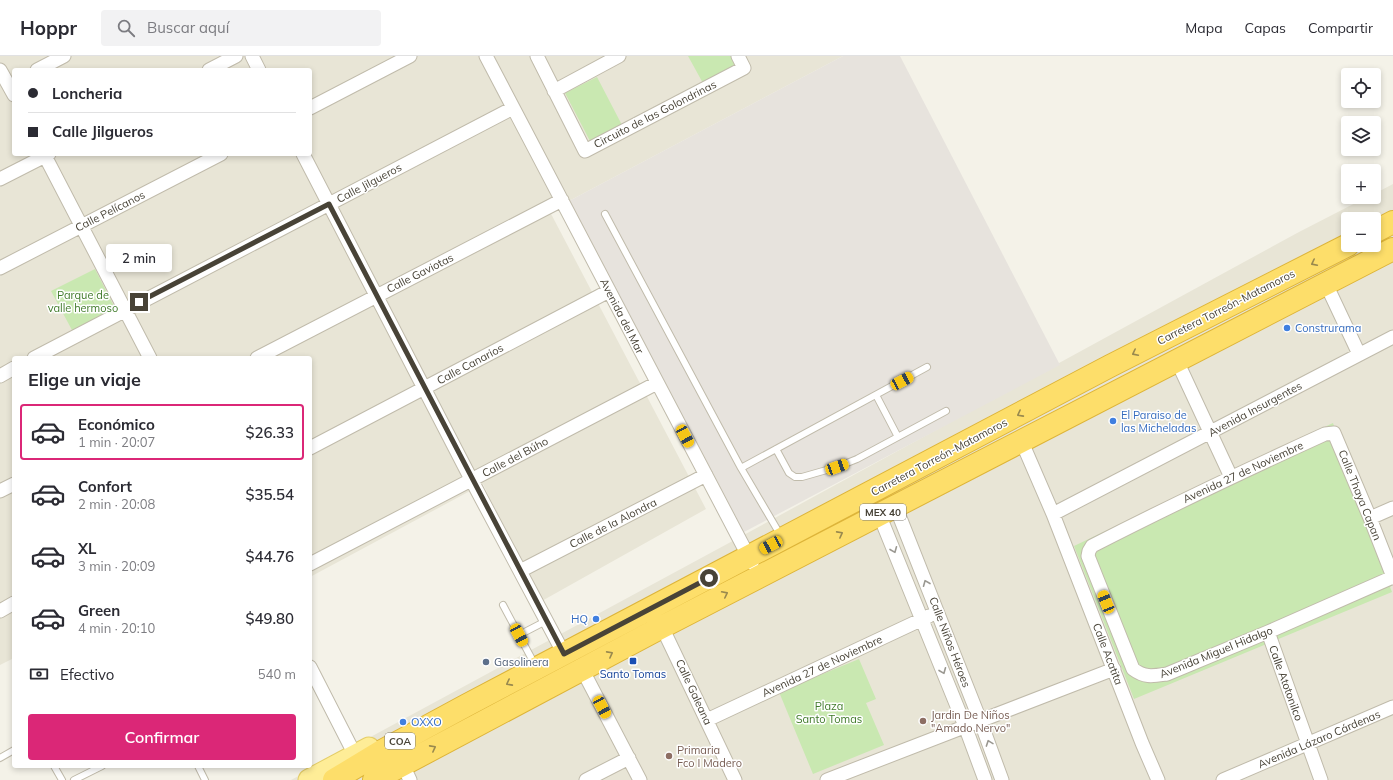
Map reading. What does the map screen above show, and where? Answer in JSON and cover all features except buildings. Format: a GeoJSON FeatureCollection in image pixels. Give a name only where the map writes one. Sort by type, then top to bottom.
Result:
{"type":"FeatureCollection","features":[{"type":"Feature","properties":{"kind":"highway"},"geometry":{"type":"LineString","coordinates":[[1381,228],[1393,222]]}},
{"type":"Feature","properties":{"kind":"highway","name":"Carretera Torreón-Matamoros"},"geometry":{"type":"LineString","coordinates":[[467,705],[542,678],[564,654],[1110,366],[1341,249]]}},
{"type":"Feature","properties":{"kind":"highway","name":"MEX 40"},"geometry":{"type":"LineString","coordinates":[[374,780],[407,772],[542,678],[582,669],[1021,440],[1393,249]]}},
{"type":"Feature","properties":{"kind":"highway","name":"COA"},"geometry":{"type":"LineString","coordinates":[[334,780],[382,751],[467,705]]}},
{"type":"Feature","properties":{"kind":"main road"},"geometry":{"type":"LineString","coordinates":[[309,780],[412,725],[467,705]]}},
{"type":"Feature","properties":{"kind":"street"},"geometry":{"type":"LineString","coordinates":[[41,68],[64,56]]}},
{"type":"Feature","properties":{"kind":"street"},"geometry":{"type":"LineString","coordinates":[[213,68],[236,56]]}},
{"type":"Feature","properties":{"kind":"street"},"geometry":{"type":"LineString","coordinates":[[252,56],[258,68]]}},
{"type":"Feature","properties":{"kind":"street"},"geometry":{"type":"LineString","coordinates":[[312,107],[410,56]]}},
{"type":"Feature","properties":{"kind":"street","name":"Avenida del Mar"},"geometry":{"type":"LineString","coordinates":[[486,56],[759,577]]}},
{"type":"Feature","properties":{"kind":"street","name":"Circuito de las Golondrinas"},"geometry":{"type":"LineString","coordinates":[[536,56],[585,151],[744,68],[738,56]]}},
{"type":"Feature","properties":{"kind":"street"},"geometry":{"type":"LineString","coordinates":[[554,91],[618,56]]}},
{"type":"Feature","properties":{"kind":"street"},"geometry":{"type":"LineString","coordinates":[[0,70],[9,88]]}},
{"type":"Feature","properties":{"kind":"street","name":"Calle Jilgueros"},"geometry":{"type":"LineString","coordinates":[[38,356],[513,108]]}},
{"type":"Feature","properties":{"kind":"street"},"geometry":{"type":"LineString","coordinates":[[0,180],[44,156]]}},
{"type":"Feature","properties":{"kind":"street"},"geometry":{"type":"LineString","coordinates":[[46,156],[81,226],[126,309],[149,356]]}},
{"type":"Feature","properties":{"kind":"street","name":"Calle Pelícanos"},"geometry":{"type":"LineString","coordinates":[[0,268],[217,156]]}},
{"type":"Feature","properties":{"kind":"street"},"geometry":{"type":"LineString","coordinates":[[304,156],[564,654]]}},
{"type":"Feature","properties":{"kind":"street","name":"Calle Gaviotas"},"geometry":{"type":"LineString","coordinates":[[260,356],[562,200]]}},
{"type":"Feature","properties":{"kind":"street"},"geometry":{"type":"LineString","coordinates":[[1326,284],[1359,354]]}},
{"type":"Feature","properties":{"kind":"street","name":"Calle Canarios"},"geometry":{"type":"LineString","coordinates":[[312,447],[609,291]]}},
{"type":"Feature","properties":{"kind":"street","name":"Avenida Insurgentes"},"geometry":{"type":"LineString","coordinates":[[1053,514],[1393,337]]}},
{"type":"Feature","properties":{"kind":"street"},"geometry":{"type":"LineString","coordinates":[[1177,361],[1231,477]]}},
{"type":"Feature","properties":{"kind":"street"},"geometry":{"type":"LineString","coordinates":[[0,376],[12,369]]}},
{"type":"Feature","properties":{"kind":"street","name":"Calle del Búho"},"geometry":{"type":"LineString","coordinates":[[312,563],[656,383]]}},
{"type":"Feature","properties":{"kind":"street","name":"Avenida 27 de Noviembre"},"geometry":{"type":"LineString","coordinates":[[1150,516],[1325,434],[1334,433],[1336,435]]}},
{"type":"Feature","properties":{"kind":"street","name":"Calle Thaya Capan"},"geometry":{"type":"LineString","coordinates":[[1336,435],[1393,577]]}},
{"type":"Feature","properties":{"kind":"street","name":"Calle Acatita"},"geometry":{"type":"LineString","coordinates":[[1021,440],[1053,514],[1142,743],[1158,780]]}},
{"type":"Feature","properties":{"kind":"street","name":"Calle de la Alondra"},"geometry":{"type":"LineString","coordinates":[[520,571],[706,475]]}},
{"type":"Feature","properties":{"kind":"street"},"geometry":{"type":"LineString","coordinates":[[0,491],[12,485]]}},
{"type":"Feature","properties":{"kind":"street"},"geometry":{"type":"LineString","coordinates":[[1370,518],[1393,508]]}},
{"type":"Feature","properties":{"kind":"street","name":"Calle Niños Héroes"},"geometry":{"type":"LineString","coordinates":[[887,510],[938,612],[1002,780]]}},
{"type":"Feature","properties":{"kind":"street","name":"Calle Niños Héroes"},"geometry":{"type":"LineString","coordinates":[[887,510],[922,619],[985,780]]}},
{"type":"Feature","properties":{"kind":"street","name":"Avenida Miguel Hidalgo"},"geometry":{"type":"LineString","coordinates":[[1150,516],[1092,546],[1088,556],[1133,669],[1141,675],[1154,676],[1167,674],[1268,632],[1393,577]]}},
{"type":"Feature","properties":{"kind":"street"},"geometry":{"type":"LineString","coordinates":[[0,611],[12,604]]}},
{"type":"Feature","properties":{"kind":"street","name":"Avenida 27 de Noviembre"},"geometry":{"type":"LineString","coordinates":[[707,720],[938,612]]}},
{"type":"Feature","properties":{"kind":"street","name":"Calle Galeana"},"geometry":{"type":"LineString","coordinates":[[662,627],[735,780]]}},
{"type":"Feature","properties":{"kind":"street","name":"Calle Atotonilco"},"geometry":{"type":"LineString","coordinates":[[1268,632],[1321,780]]}},
{"type":"Feature","properties":{"kind":"street"},"geometry":{"type":"LineString","coordinates":[[582,669],[640,780]]}},
{"type":"Feature","properties":{"kind":"street"},"geometry":{"type":"LineString","coordinates":[[827,780],[1114,669]]}},
{"type":"Feature","properties":{"kind":"street"},"geometry":{"type":"LineString","coordinates":[[312,672],[355,755]]}},
{"type":"Feature","properties":{"kind":"street","name":"Avenida Lázaro Cárdenas"},"geometry":{"type":"LineString","coordinates":[[1223,780],[1393,707]]}},
{"type":"Feature","properties":{"kind":"street"},"geometry":{"type":"LineString","coordinates":[[586,780],[629,758]]}},
{"type":"Feature","properties":{"kind":"lane"},"geometry":{"type":"LineString","coordinates":[[605,214],[741,468],[783,539]]}},
{"type":"Feature","properties":{"kind":"lane"},"geometry":{"type":"LineString","coordinates":[[741,468],[927,367]]}},
{"type":"Feature","properties":{"kind":"lane"},"geometry":{"type":"LineString","coordinates":[[876,395],[898,437]]}},
{"type":"Feature","properties":{"kind":"lane"},"geometry":{"type":"LineString","coordinates":[[776,449],[789,473],[795,477],[802,477],[846,464],[946,411]]}},
{"type":"Feature","properties":{"kind":"lane"},"geometry":{"type":"LineString","coordinates":[[503,604],[542,678]]}},
{"type":"Feature","properties":{"kind":"lane"},"geometry":{"type":"LineString","coordinates":[[519,635],[546,621]]}},
{"type":"Feature","properties":{"kind":"lane"},"geometry":{"type":"LineString","coordinates":[[0,758],[12,751]]}},
{"type":"Feature","properties":{"kind":"lane"},"geometry":{"type":"LineString","coordinates":[[55,768],[62,780]]}},
{"type":"Feature","properties":{"kind":"lane"},"geometry":{"type":"LineString","coordinates":[[74,780],[98,768]]}},
{"type":"Feature","properties":{"kind":"lane"},"geometry":{"type":"LineString","coordinates":[[199,768],[205,780]]}},
{"type":"Feature","properties":{"kind":"shaded area"},"geometry":{"type":"Polygon","coordinates":[[[0,56],[843,56],[569,201],[549,210],[706,509],[540,602],[483,484],[312,576],[312,356],[12,356],[12,659],[0,665],[0,56]]]}},
{"type":"Feature","properties":{"kind":"shaded area"},"geometry":{"type":"Polygon","coordinates":[[[843,56],[900,56],[1060,365],[744,532],[569,201],[843,56]]]}},
{"type":"Feature","properties":{"kind":"shaded area"},"geometry":{"type":"Polygon","coordinates":[[[1393,184],[1393,780],[291,780],[740,537],[1299,232],[1353,204],[1381,204],[1381,190],[1393,184]]]}},
{"type":"Feature","properties":{"kind":"green space"},"geometry":{"type":"Polygon","coordinates":[[[688,56],[731,56],[737,67],[704,85],[688,56]]]}},
{"type":"Feature","properties":{"kind":"green space"},"geometry":{"type":"Polygon","coordinates":[[[597,77],[623,127],[591,143],[565,93],[597,77]]]}},
{"type":"Feature","properties":{"kind":"green space","name":"Parque de valle hermoso"},"geometry":{"type":"Polygon","coordinates":[[[95,269],[116,310],[73,332],[51,291],[95,269]]]}},
{"type":"Feature","properties":{"kind":"green space"},"geometry":{"type":"Polygon","coordinates":[[[1333,423],[1348,467],[1393,584],[1390,587],[1392,592],[1134,699],[1074,546],[1333,423]]]}},
{"type":"Feature","properties":{"kind":"green space","name":"Plaza Santo Tomas"},"geometry":{"type":"Polygon","coordinates":[[[859,659],[876,699],[866,703],[884,745],[813,774],[779,692],[859,659]]]}},
{"type":"Feature","properties":{"kind":"place","name":"Construrama"},"geometry":{"type":"Point","coordinates":[1287,328]}},
{"type":"Feature","properties":{"kind":"place","name":"El Paraiso de las Micheladas"},"geometry":{"type":"Point","coordinates":[1113,421]}},
{"type":"Feature","properties":{"kind":"place","name":"HQ"},"geometry":{"type":"Point","coordinates":[596,619]}},
{"type":"Feature","properties":{"kind":"place","name":"Santo Tomas"},"geometry":{"type":"Point","coordinates":[633,661]}},
{"type":"Feature","properties":{"kind":"place","name":"Gasolinera"},"geometry":{"type":"Point","coordinates":[486,662]}},
{"type":"Feature","properties":{"kind":"place","name":"Jardin De Niños \"Amado Nervo\""},"geometry":{"type":"Point","coordinates":[923,721]}},
{"type":"Feature","properties":{"kind":"place","name":"OXXO"},"geometry":{"type":"Point","coordinates":[403,722]}},
{"type":"Feature","properties":{"kind":"place","name":"Primaria Fco I Madero"},"geometry":{"type":"Point","coordinates":[669,756]}},
{"type":"Feature","properties":{"kind":"route"},"geometry":{"type":"LineString","coordinates":[[139,302],[329,204],[564,654],[709,578]]}}]}
